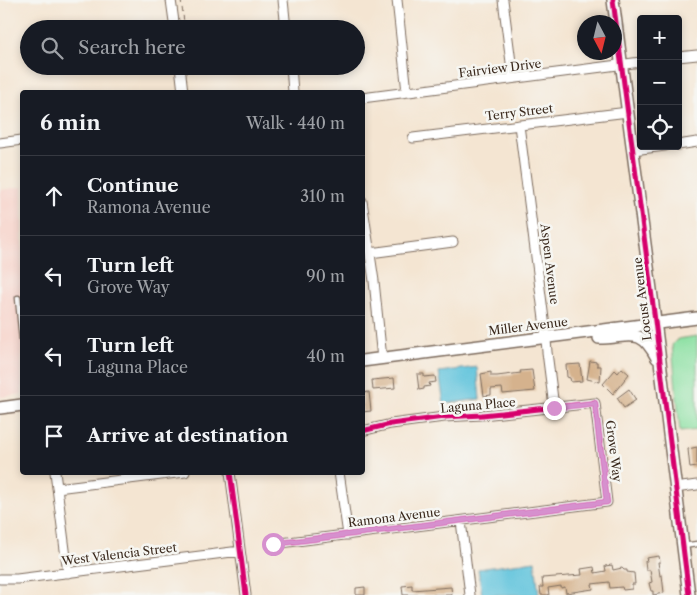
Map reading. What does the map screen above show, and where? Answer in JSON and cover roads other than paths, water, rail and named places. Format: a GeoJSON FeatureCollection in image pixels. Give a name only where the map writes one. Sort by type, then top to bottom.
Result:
{"type":"FeatureCollection","features":[{"type":"Feature","properties":{"kind":"street"},"geometry":{"type":"LineString","coordinates":[[171,0],[174,20]]}},
{"type":"Feature","properties":{"kind":"street"},"geometry":{"type":"LineString","coordinates":[[283,0],[285,20]]}},
{"type":"Feature","properties":{"kind":"street"},"geometry":{"type":"LineString","coordinates":[[397,0],[407,92]]}},
{"type":"Feature","properties":{"kind":"street"},"geometry":{"type":"LineString","coordinates":[[503,0],[513,78]]}},
{"type":"Feature","properties":{"kind":"street","name":"Locust Avenue"},"geometry":{"type":"LineString","coordinates":[[613,0],[688,595]]}},
{"type":"Feature","properties":{"kind":"street"},"geometry":{"type":"LineString","coordinates":[[682,57],[697,55]]}},
{"type":"Feature","properties":{"kind":"street","name":"Fairview Drive"},"geometry":{"type":"LineString","coordinates":[[365,98],[637,63]]}},
{"type":"Feature","properties":{"kind":"street"},"geometry":{"type":"LineString","coordinates":[[181,75],[183,90]]}},
{"type":"Feature","properties":{"kind":"street"},"geometry":{"type":"LineString","coordinates":[[292,75],[294,90]]}},
{"type":"Feature","properties":{"kind":"street","name":"Terry Street"},"geometry":{"type":"LineString","coordinates":[[413,138],[628,112]]}},
{"type":"Feature","properties":{"kind":"street","name":"Aspen Avenue"},"geometry":{"type":"LineString","coordinates":[[519,125],[554,408]]}},
{"type":"Feature","properties":{"kind":"street"},"geometry":{"type":"LineString","coordinates":[[0,143],[20,140]]}},
{"type":"Feature","properties":{"kind":"street"},"geometry":{"type":"LineString","coordinates":[[682,144],[697,142]]}},
{"type":"Feature","properties":{"kind":"street"},"geometry":{"type":"LineString","coordinates":[[633,150],[637,150]]}},
{"type":"Feature","properties":{"kind":"street"},"geometry":{"type":"LineString","coordinates":[[365,220],[382,359]]}},
{"type":"Feature","properties":{"kind":"street"},"geometry":{"type":"LineString","coordinates":[[370,253],[453,242]]}},
{"type":"Feature","properties":{"kind":"street","name":"Miller Avenue"},"geometry":{"type":"LineString","coordinates":[[365,362],[697,318]]}},
{"type":"Feature","properties":{"kind":"street"},"geometry":{"type":"LineString","coordinates":[[568,335],[601,338],[628,335],[638,336],[649,345],[660,366]]}},
{"type":"Feature","properties":{"kind":"street","name":"Laguna Place"},"geometry":{"type":"LineString","coordinates":[[365,430],[391,424],[435,418],[595,403]]}},
{"type":"Feature","properties":{"kind":"street","name":"Grove Way"},"geometry":{"type":"LineString","coordinates":[[595,403],[607,502]]}},
{"type":"Feature","properties":{"kind":"street"},"geometry":{"type":"LineString","coordinates":[[0,408],[20,405]]}},
{"type":"Feature","properties":{"kind":"street"},"geometry":{"type":"LineString","coordinates":[[55,475],[68,573]]}},
{"type":"Feature","properties":{"kind":"street"},"geometry":{"type":"LineString","coordinates":[[57,488],[160,475]]}},
{"type":"Feature","properties":{"kind":"street"},"geometry":{"type":"LineString","coordinates":[[230,475],[246,595]]}},
{"type":"Feature","properties":{"kind":"street"},"geometry":{"type":"LineString","coordinates":[[339,475],[348,535]]}},
{"type":"Feature","properties":{"kind":"street"},"geometry":{"type":"LineString","coordinates":[[675,488],[697,485]]}},
{"type":"Feature","properties":{"kind":"street","name":"Ramona Avenue"},"geometry":{"type":"LineString","coordinates":[[273,544],[607,502]]}},
{"type":"Feature","properties":{"kind":"street"},"geometry":{"type":"LineString","coordinates":[[461,520],[470,595]]}},
{"type":"Feature","properties":{"kind":"street","name":"West Valencia Street"},"geometry":{"type":"LineString","coordinates":[[0,579],[17,579],[240,551]]}},
{"type":"Feature","properties":{"kind":"lane"},"geometry":{"type":"LineString","coordinates":[[18,298],[20,320]]}},
{"type":"Feature","properties":{"kind":"lane"},"geometry":{"type":"LineString","coordinates":[[682,546],[697,544]]}},
{"type":"Feature","properties":{"kind":"water"},"geometry":{"type":"Polygon","coordinates":[[[477,367],[480,399],[444,404],[439,372],[477,367]]]}},
{"type":"Feature","properties":{"kind":"water"},"geometry":{"type":"Polygon","coordinates":[[[535,561],[539,595],[482,595],[478,569],[535,561]]]}}]}
